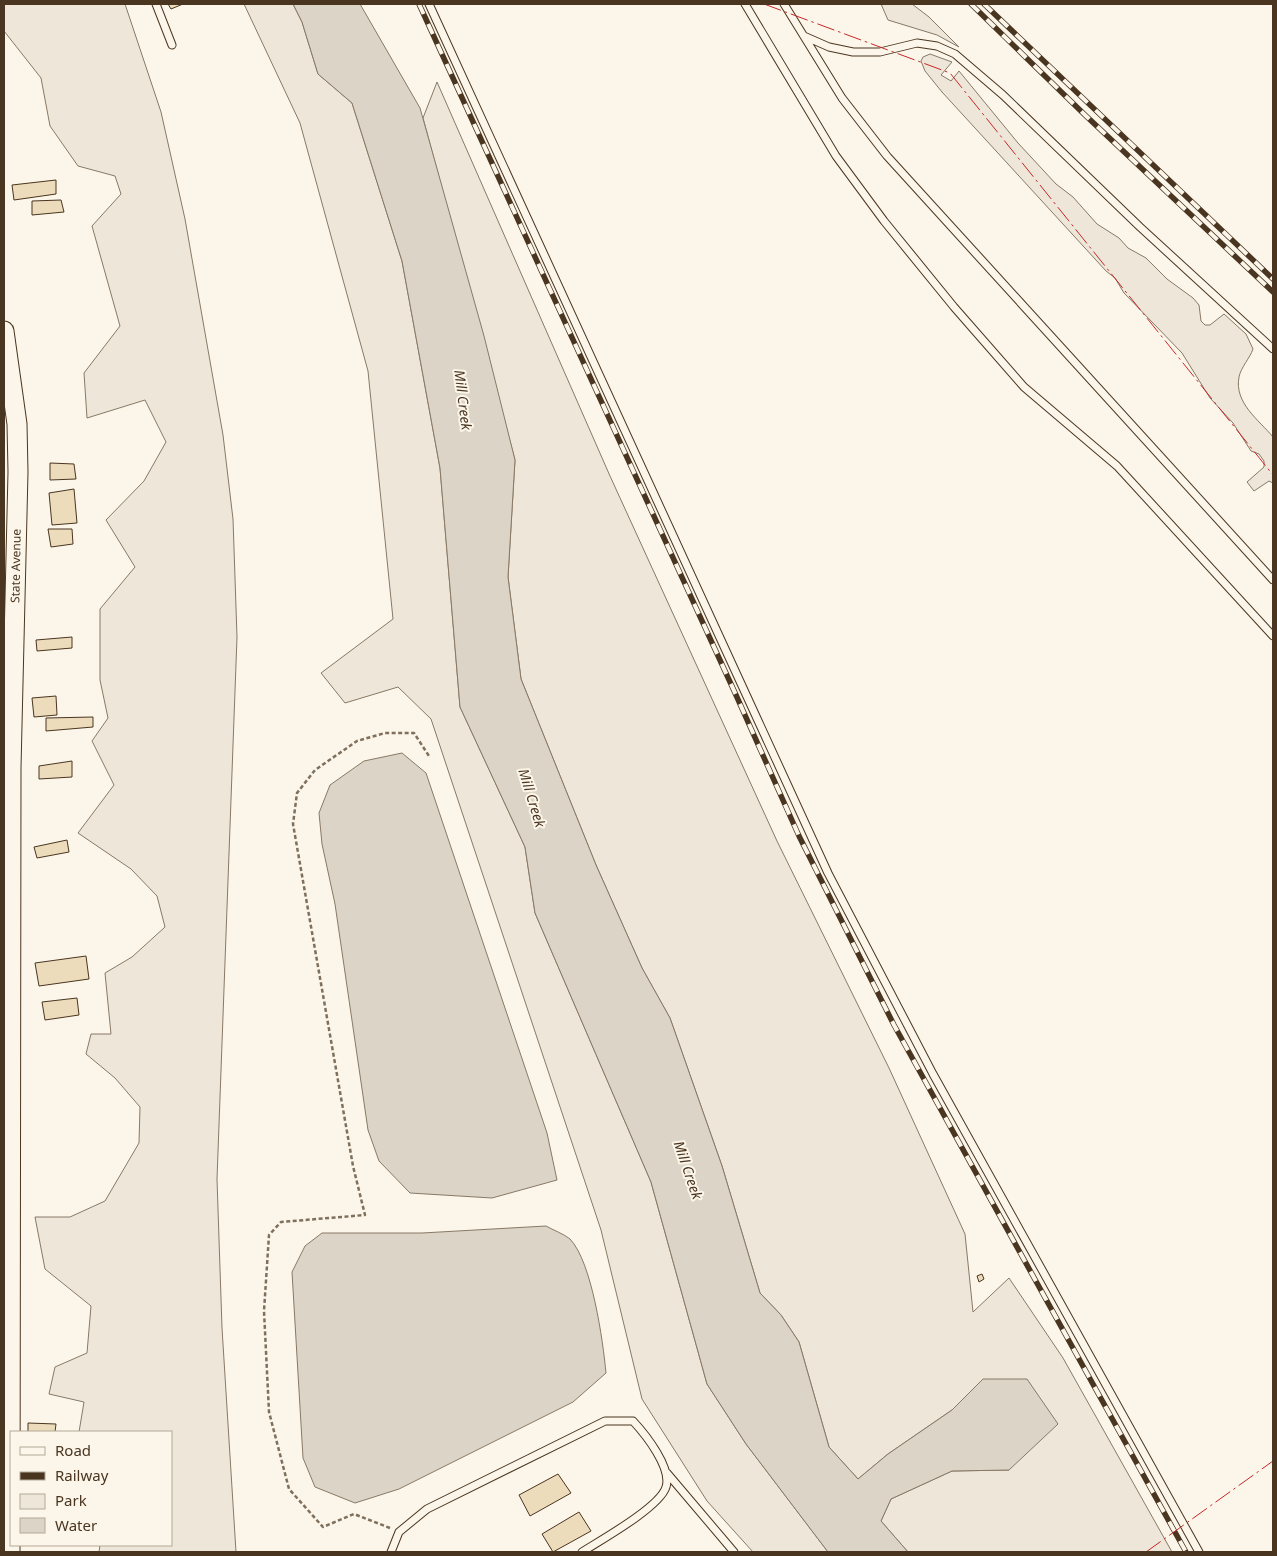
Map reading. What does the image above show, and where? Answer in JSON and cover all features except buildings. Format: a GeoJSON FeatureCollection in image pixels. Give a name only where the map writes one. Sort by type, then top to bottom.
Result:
{"type":"FeatureCollection","features":[{"type":"Feature","properties":{"kind":"main road","name":"State Avenue"},"geometry":{"type":"LineString","coordinates":[[4,331],[17,424],[18,472],[11,768],[10,1431]]}},
{"type":"Feature","properties":{"kind":"lane"},"geometry":{"type":"LineString","coordinates":[[156,4],[172,45]]}},
{"type":"Feature","properties":{"kind":"lane"},"geometry":{"type":"LineString","coordinates":[[429,4],[828,873],[933,1074],[1199,1552]]}},
{"type":"Feature","properties":{"kind":"lane"},"geometry":{"type":"LineString","coordinates":[[745,4],[836,156],[869,202],[954,307],[1024,387],[1118,466],[1273,636]]}},
{"type":"Feature","properties":{"kind":"lane"},"geometry":{"type":"LineString","coordinates":[[784,4],[842,98],[887,156],[1273,580]]}},
{"type":"Feature","properties":{"kind":"lane"},"geometry":{"type":"LineString","coordinates":[[803,36],[829,47],[853,52],[880,52],[917,43],[937,46],[954,54],[1003,95],[1169,254],[1273,349]]}},
{"type":"Feature","properties":{"kind":"lane"},"geometry":{"type":"LineString","coordinates":[[390,1552],[399,1532],[427,1508],[605,1421],[634,1421],[647,1435],[667,1474],[734,1552]]}},
{"type":"Feature","properties":{"kind":"lane"},"geometry":{"type":"LineString","coordinates":[[582,1552],[653,1505],[666,1488],[667,1474]]}},
{"type":"Feature","properties":{"kind":"path"},"geometry":{"type":"LineString","coordinates":[[399,1532],[354,1514],[323,1526],[289,1489],[269,1412],[264,1311],[269,1235],[281,1222],[365,1215],[353,1166],[292,824],[297,793],[315,770],[357,741],[386,733],[414,733],[429,756]]}},
{"type":"Feature","properties":{"kind":"green space"},"geometry":{"type":"Polygon","coordinates":[[[4,4],[125,4],[161,112],[185,219],[223,435],[233,519],[237,637],[217,1179],[222,1328],[236,1552],[99,1552],[100,1546],[172,1546],[172,1431],[79,1431],[84,1402],[49,1394],[55,1367],[87,1353],[91,1306],[45,1269],[35,1217],[70,1217],[105,1201],[139,1143],[140,1107],[115,1078],[86,1054],[91,1034],[111,1034],[105,973],[132,957],[165,927],[157,896],[131,869],[78,833],[114,785],[92,741],[108,718],[100,680],[100,609],[135,567],[106,520],[144,481],[166,442],[145,400],[87,418],[84,373],[120,326],[92,226],[121,194],[115,176],[78,166],[50,126],[41,78],[4,31],[4,4]]]}},
{"type":"Feature","properties":{"kind":"green space"},"geometry":{"type":"Polygon","coordinates":[[[244,4],[293,4],[302,22],[318,74],[352,103],[402,261],[440,468],[460,707],[525,847],[535,913],[651,1182],[707,1384],[746,1444],[828,1552],[753,1552],[707,1501],[642,1399],[601,1230],[431,719],[398,687],[345,703],[321,673],[393,619],[368,371],[300,123],[244,4]]]}},
{"type":"Feature","properties":{"kind":"green space"},"geometry":{"type":"Polygon","coordinates":[[[881,4],[912,4],[929,17],[959,47],[937,35],[888,20],[881,4]]]}},
{"type":"Feature","properties":{"kind":"green space"},"geometry":{"type":"Polygon","coordinates":[[[930,54],[952,62],[941,75],[951,81],[959,71],[1018,143],[1056,184],[1073,197],[1097,224],[1119,238],[1128,248],[1146,258],[1167,279],[1193,298],[1199,305],[1201,321],[1205,325],[1210,325],[1224,314],[1246,334],[1253,349],[1240,373],[1238,386],[1244,403],[1273,437],[1273,483],[1269,481],[1254,491],[1247,482],[1264,467],[1264,461],[1259,454],[1251,451],[1233,423],[1210,398],[1182,353],[1124,293],[1115,278],[1106,271],[942,92],[925,71],[921,61],[923,57],[930,54]]]}},
{"type":"Feature","properties":{"kind":"green space"},"geometry":{"type":"Polygon","coordinates":[[[437,82],[610,476],[777,841],[889,1068],[965,1234],[973,1312],[1009,1278],[1063,1358],[1172,1552],[908,1552],[881,1521],[891,1499],[952,1471],[1009,1470],[983,1379],[952,1410],[888,1454],[858,1479],[829,1447],[799,1342],[781,1315],[760,1293],[722,1166],[670,1018],[642,968],[596,865],[521,679],[508,577],[515,460],[423,118],[437,82]]]}},
{"type":"Feature","properties":{"kind":"water","name":"Mill Creek"},"geometry":{"type":"Polygon","coordinates":[[[293,4],[360,4],[420,108],[484,336],[515,460],[508,577],[521,679],[596,865],[642,968],[670,1018],[722,1166],[760,1293],[781,1315],[799,1342],[829,1447],[858,1479],[888,1454],[952,1410],[983,1379],[1027,1379],[1058,1424],[1009,1470],[952,1471],[891,1499],[881,1521],[908,1552],[828,1552],[746,1444],[707,1384],[651,1182],[535,913],[525,847],[460,707],[440,468],[402,261],[352,103],[318,74],[302,22],[293,4]]]}},
{"type":"Feature","properties":{"kind":"water"},"geometry":{"type":"Polygon","coordinates":[[[402,753],[426,773],[547,1133],[557,1180],[492,1198],[410,1193],[379,1161],[368,1130],[335,904],[322,844],[319,813],[330,785],[364,761],[402,753]]]}},
{"type":"Feature","properties":{"kind":"water"},"geometry":{"type":"Polygon","coordinates":[[[546,1226],[570,1239],[578,1250],[595,1303],[606,1373],[573,1402],[399,1489],[355,1503],[315,1487],[303,1458],[292,1272],[305,1246],[322,1233],[422,1233],[546,1226]]]}},
{"type":"Feature","properties":{"kind":"railway"},"geometry":{"type":"LineString","coordinates":[[419,4],[799,836],[894,1025],[1186,1552]]}},
{"type":"Feature","properties":{"kind":"railway"},"geometry":{"type":"LineString","coordinates":[[971,4],[1085,115],[1273,292]]}},
{"type":"Feature","properties":{"kind":"railway"},"geometry":{"type":"LineString","coordinates":[[984,4],[1273,279]]}},
{"type":"Feature","properties":{"kind":"power"},"geometry":{"type":"LineString","coordinates":[[764,4],[950,73],[1273,475]]}},
{"type":"Feature","properties":{"kind":"power"},"geometry":{"type":"LineString","coordinates":[[1146,1552],[1273,1461]]}}]}
